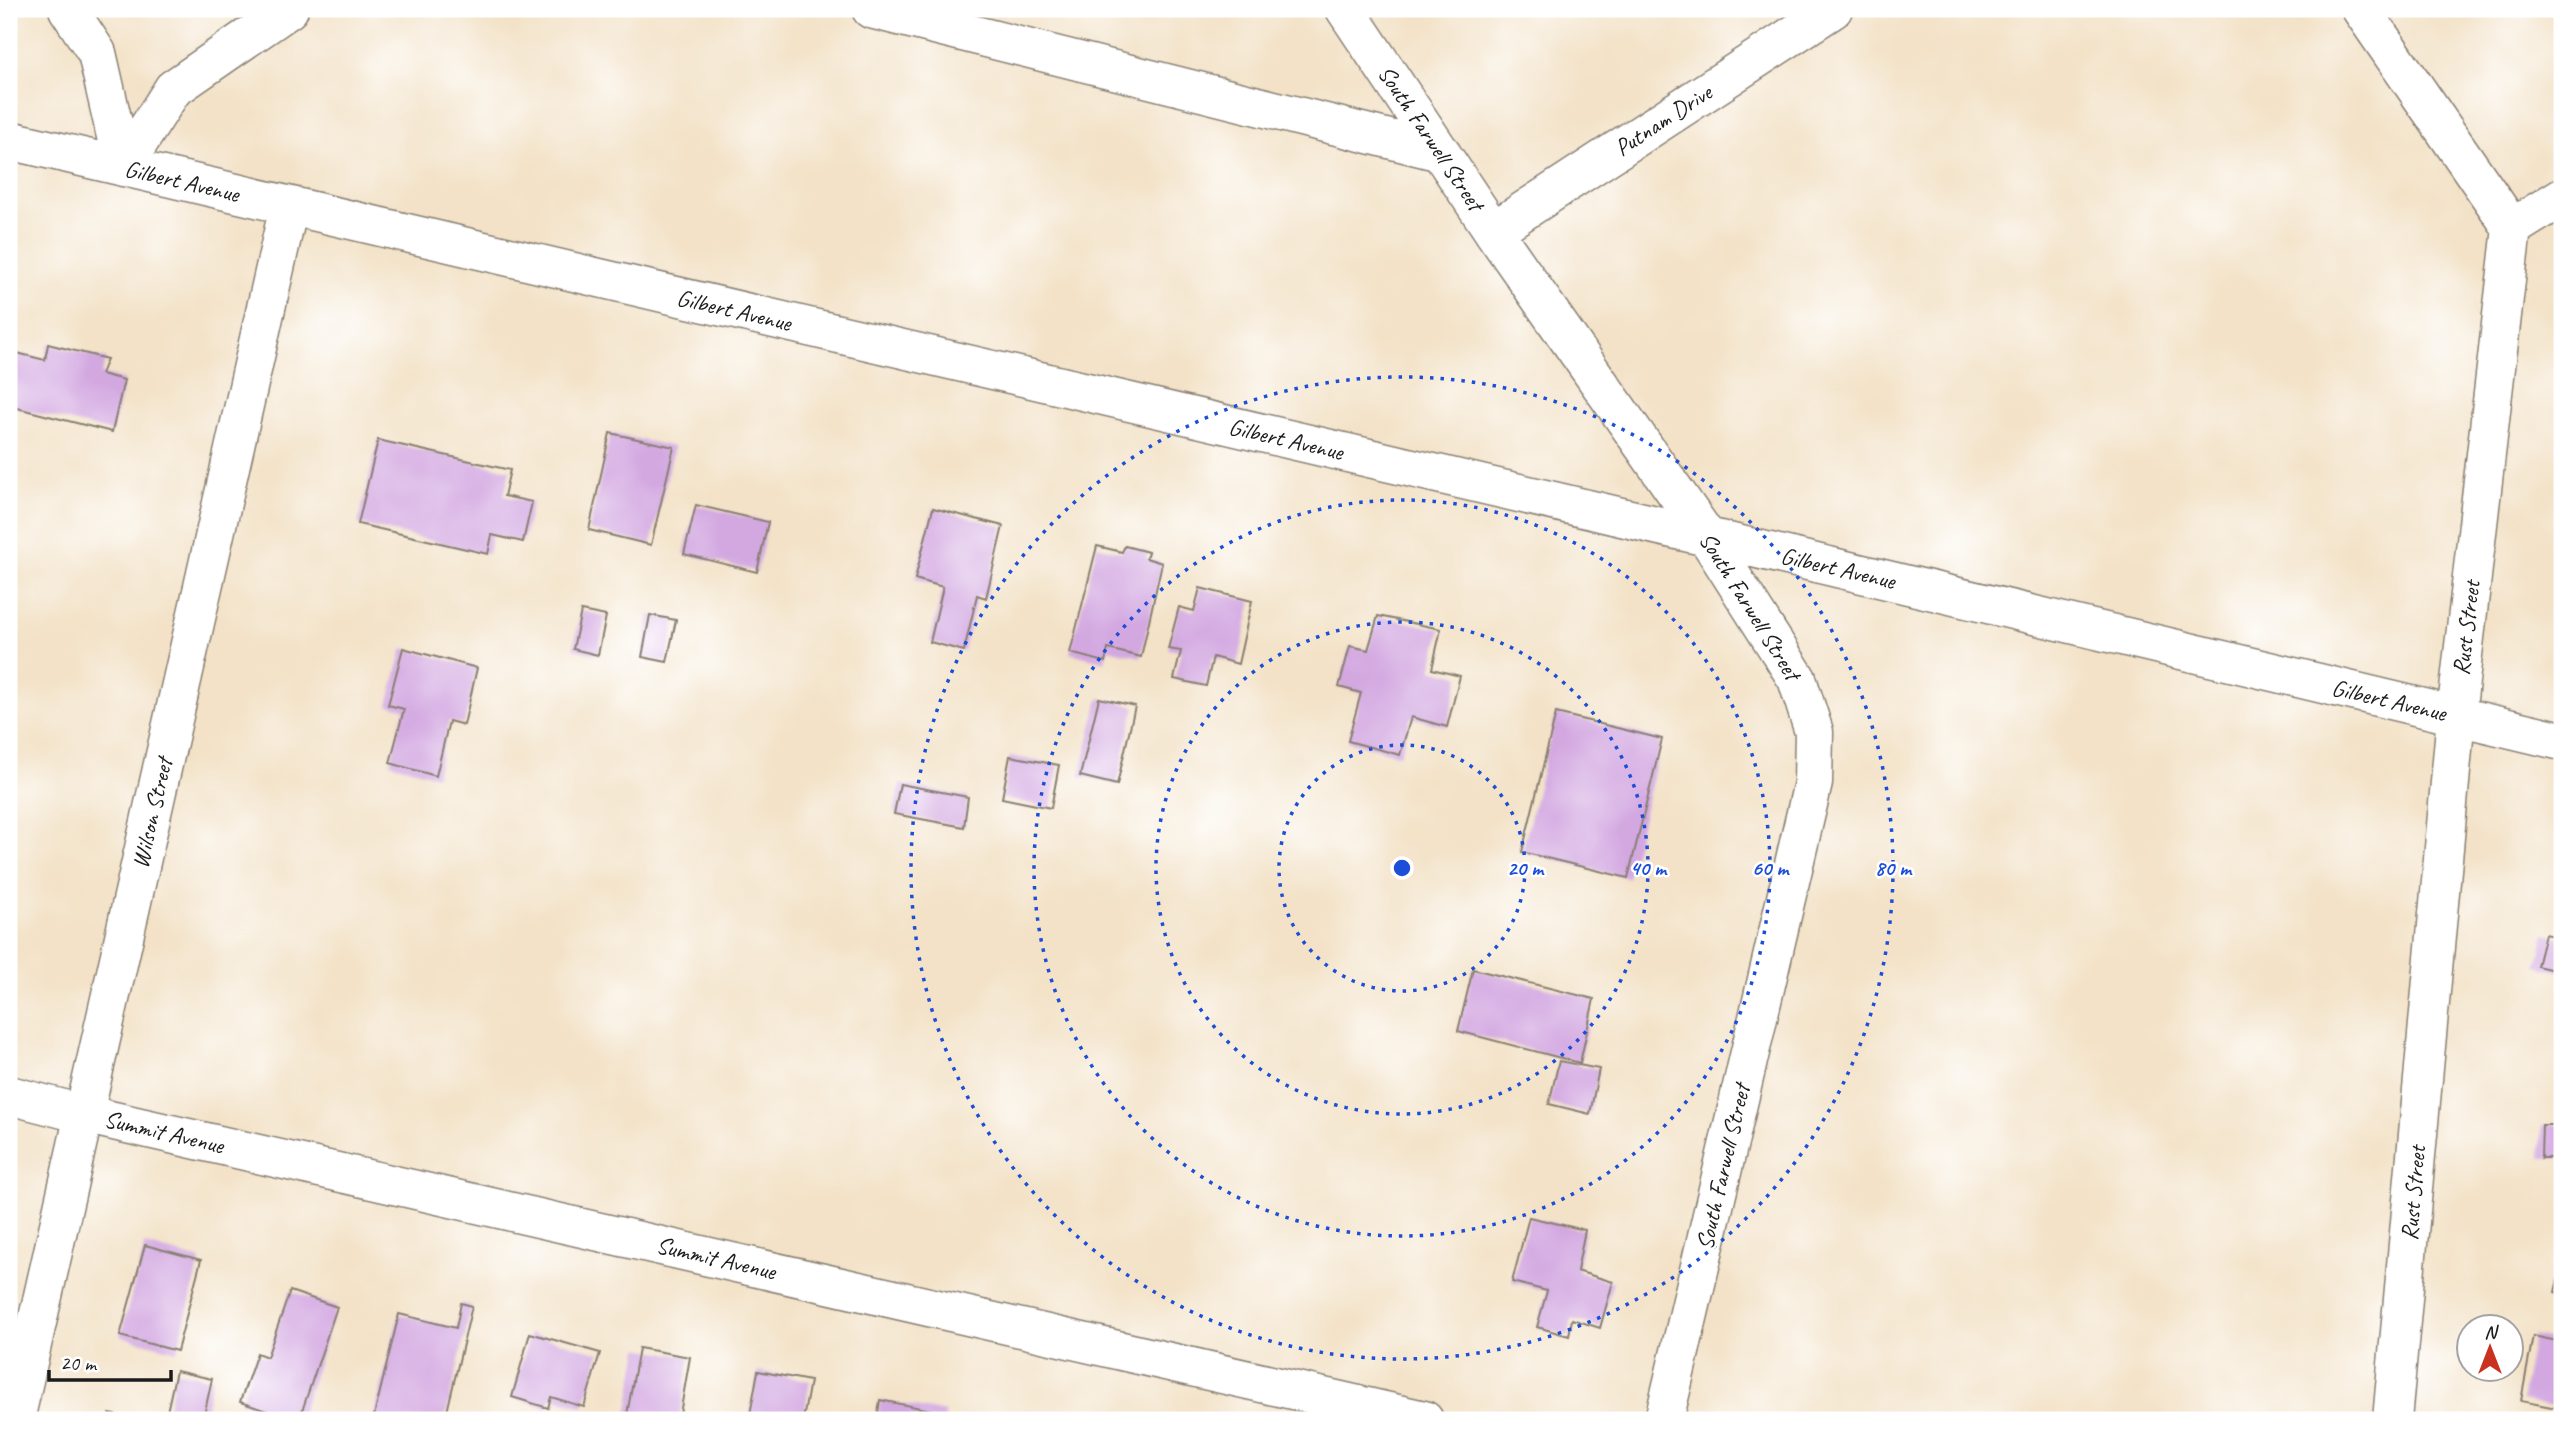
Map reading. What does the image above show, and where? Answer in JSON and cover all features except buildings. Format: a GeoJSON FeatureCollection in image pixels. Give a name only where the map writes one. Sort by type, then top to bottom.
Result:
{"type":"FeatureCollection","features":[{"type":"Feature","properties":{"kind":"street"},"geometry":{"type":"LineString","coordinates":[[68,9],[97,53],[123,167]]}},
{"type":"Feature","properties":{"kind":"street"},"geometry":{"type":"LineString","coordinates":[[123,167],[173,89],[289,9]]}},
{"type":"Feature","properties":{"kind":"street"},"geometry":{"type":"LineString","coordinates":[[871,9],[1441,152]]}},
{"type":"Feature","properties":{"kind":"street","name":"South Farwell Street"},"geometry":{"type":"LineString","coordinates":[[1345,9],[1493,231],[1707,537],[1797,678],[1814,732],[1813,783],[1664,1420]]}},
{"type":"Feature","properties":{"kind":"street","name":"Putnam Drive"},"geometry":{"type":"LineString","coordinates":[[1493,231],[1833,9]]}},
{"type":"Feature","properties":{"kind":"street"},"geometry":{"type":"LineString","coordinates":[[2361,9],[2512,228],[2562,197]]}},
{"type":"Feature","properties":{"kind":"street","name":"Gilbert Avenue"},"geometry":{"type":"LineString","coordinates":[[9,140],[1707,537],[2562,741]]}},
{"type":"Feature","properties":{"kind":"street","name":"Wilson Street"},"geometry":{"type":"LineString","coordinates":[[15,1420],[289,206]]}},
{"type":"Feature","properties":{"kind":"street","name":"Rust Street"},"geometry":{"type":"LineString","coordinates":[[2392,1420],[2456,716],[2512,228]]}},
{"type":"Feature","properties":{"kind":"street","name":"Summit Avenue"},"geometry":{"type":"LineString","coordinates":[[9,1095],[1424,1420]]}}]}
